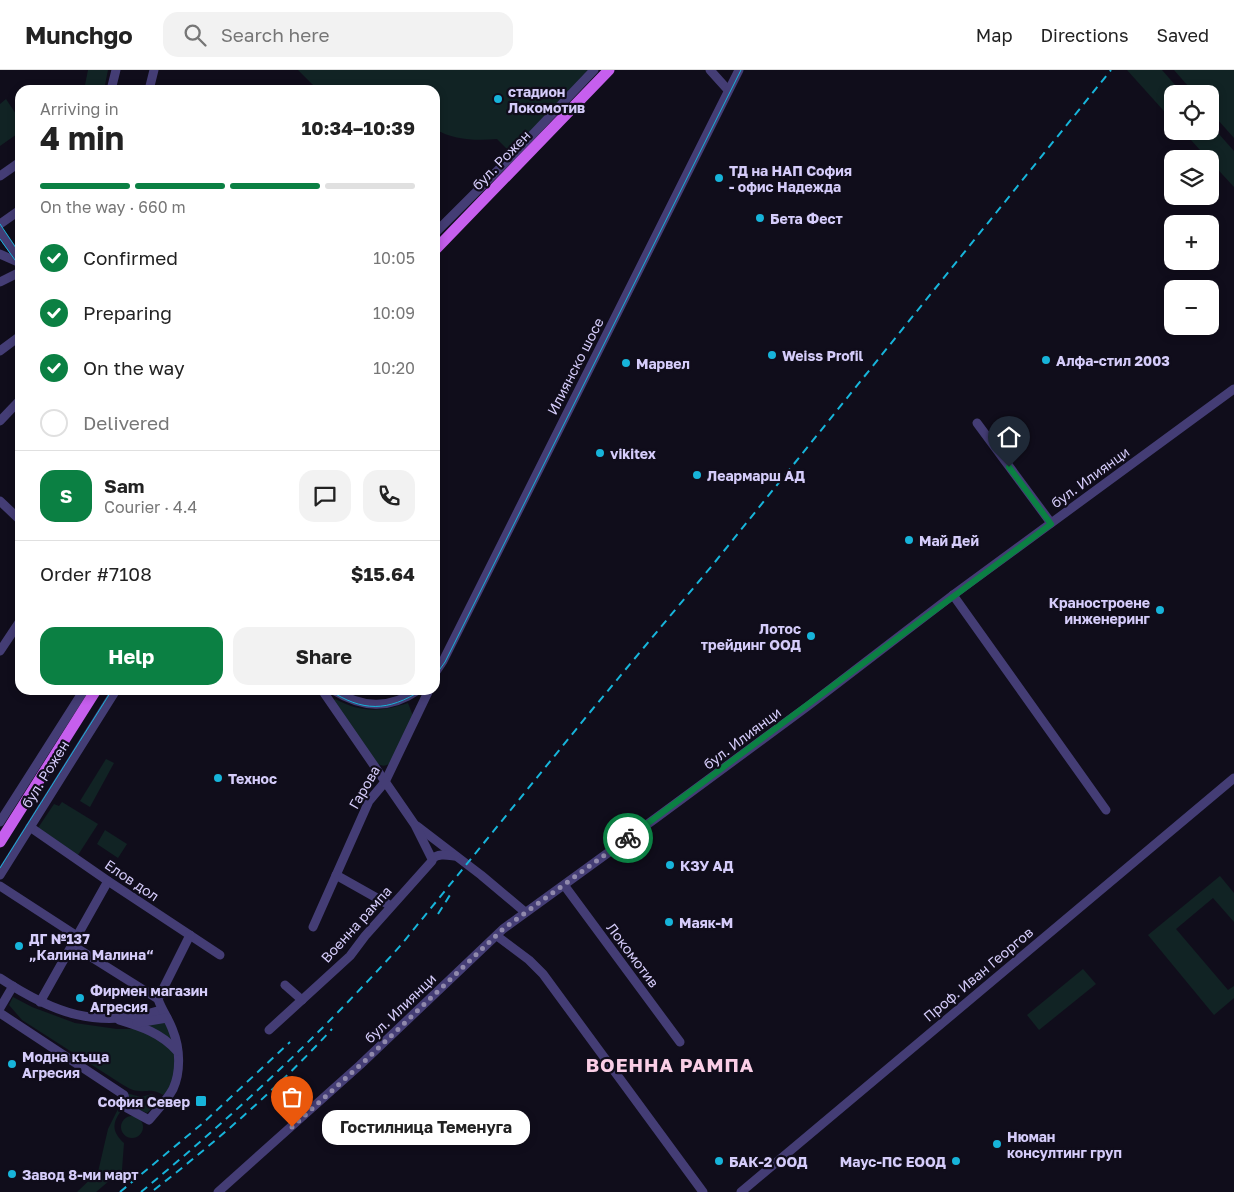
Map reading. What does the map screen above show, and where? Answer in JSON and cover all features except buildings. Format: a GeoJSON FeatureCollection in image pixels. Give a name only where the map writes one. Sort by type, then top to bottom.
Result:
{"type":"FeatureCollection","features":[{"type":"Feature","properties":{"kind":"main road","name":"бул. Рожен"},"geometry":{"type":"LineString","coordinates":[[440,245],[609,70]]}},
{"type":"Feature","properties":{"kind":"main road","name":"бул. Рожен"},"geometry":{"type":"LineString","coordinates":[[0,842],[93,695]]}},
{"type":"Feature","properties":{"kind":"street"},"geometry":{"type":"LineString","coordinates":[[112,85],[116,70]]}},
{"type":"Feature","properties":{"kind":"street"},"geometry":{"type":"LineString","coordinates":[[150,85],[154,70]]}},
{"type":"Feature","properties":{"kind":"street","name":"бул. Рожен"},"geometry":{"type":"LineString","coordinates":[[440,228],[594,70]]}},
{"type":"Feature","properties":{"kind":"street"},"geometry":{"type":"LineString","coordinates":[[710,70],[728,90]]}},
{"type":"Feature","properties":{"kind":"street","name":"Илиянско шосе"},"geometry":{"type":"LineString","coordinates":[[440,666],[739,70]]}},
{"type":"Feature","properties":{"kind":"street"},"geometry":{"type":"LineString","coordinates":[[0,176],[15,166]]}},
{"type":"Feature","properties":{"kind":"street"},"geometry":{"type":"LineString","coordinates":[[0,224],[15,214]]}},
{"type":"Feature","properties":{"kind":"street"},"geometry":{"type":"LineString","coordinates":[[0,232],[15,254]]}},
{"type":"Feature","properties":{"kind":"street"},"geometry":{"type":"LineString","coordinates":[[0,254],[15,260]]}},
{"type":"Feature","properties":{"kind":"street"},"geometry":{"type":"LineString","coordinates":[[0,282],[15,274]]}},
{"type":"Feature","properties":{"kind":"street"},"geometry":{"type":"LineString","coordinates":[[0,351],[15,340]]}},
{"type":"Feature","properties":{"kind":"street","name":"бул. Илиянци"},"geometry":{"type":"LineString","coordinates":[[218,1192],[360,1066],[497,936],[525,912],[788,721],[952,595],[1234,389]]}},
{"type":"Feature","properties":{"kind":"street"},"geometry":{"type":"LineString","coordinates":[[0,421],[15,405]]}},
{"type":"Feature","properties":{"kind":"street"},"geometry":{"type":"LineString","coordinates":[[977,423],[1051,524]]}},
{"type":"Feature","properties":{"kind":"street"},"geometry":{"type":"LineString","coordinates":[[0,501],[15,515]]}},
{"type":"Feature","properties":{"kind":"street"},"geometry":{"type":"LineString","coordinates":[[952,595],[1106,810]]}},
{"type":"Feature","properties":{"kind":"street"},"geometry":{"type":"LineString","coordinates":[[0,651],[15,628]]}},
{"type":"Feature","properties":{"kind":"street"},"geometry":{"type":"LineString","coordinates":[[440,667],[443,661]]}},
{"type":"Feature","properties":{"kind":"street","name":"бул. Рожен"},"geometry":{"type":"LineString","coordinates":[[1,817],[81,695]]}},
{"type":"Feature","properties":{"kind":"street","name":"бул. Рожен"},"geometry":{"type":"LineString","coordinates":[[0,875],[113,695]]}},
{"type":"Feature","properties":{"kind":"street"},"geometry":{"type":"LineString","coordinates":[[325,695],[414,825],[431,862],[440,855],[455,856]]}},
{"type":"Feature","properties":{"kind":"street"},"geometry":{"type":"LineString","coordinates":[[342,695],[355,702],[370,705],[401,700],[410,695]]}},
{"type":"Feature","properties":{"kind":"street","name":"Гарова"},"geometry":{"type":"LineString","coordinates":[[313,926],[369,801],[385,782],[427,695]]}},
{"type":"Feature","properties":{"kind":"street","name":"Проф. Иван Георгов"},"geometry":{"type":"LineString","coordinates":[[741,1192],[1234,778]]}},
{"type":"Feature","properties":{"kind":"street"},"geometry":{"type":"LineString","coordinates":[[414,825],[525,912]]}},
{"type":"Feature","properties":{"kind":"street","name":"Елов дол"},"geometry":{"type":"LineString","coordinates":[[30,827],[220,955]]}},
{"type":"Feature","properties":{"kind":"street","name":"Военна рампа"},"geometry":{"type":"LineString","coordinates":[[269,1030],[350,956],[365,936],[431,862]]}},
{"type":"Feature","properties":{"kind":"street"},"geometry":{"type":"LineString","coordinates":[[336,875],[391,906]]}},
{"type":"Feature","properties":{"kind":"street"},"geometry":{"type":"LineString","coordinates":[[40,1002],[108,881]]}},
{"type":"Feature","properties":{"kind":"street","name":"Локомотив"},"geometry":{"type":"LineString","coordinates":[[564,885],[680,1042]]}},
{"type":"Feature","properties":{"kind":"street"},"geometry":{"type":"LineString","coordinates":[[0,886],[77,936]]}},
{"type":"Feature","properties":{"kind":"street"},"geometry":{"type":"LineString","coordinates":[[158,999],[190,936]]}},
{"type":"Feature","properties":{"kind":"street"},"geometry":{"type":"LineString","coordinates":[[497,936],[529,960],[543,974],[703,1192]]}},
{"type":"Feature","properties":{"kind":"street"},"geometry":{"type":"LineString","coordinates":[[0,1014],[124,1095],[127,1108],[149,1120],[173,1088],[179,1068],[174,1032],[158,999],[72,945]]}},
{"type":"Feature","properties":{"kind":"street"},"geometry":{"type":"LineString","coordinates":[[0,978],[40,1002],[69,1013],[97,1019],[117,1020],[143,1027],[158,1034],[178,1052]]}},
{"type":"Feature","properties":{"kind":"street"},"geometry":{"type":"LineString","coordinates":[[285,985],[302,1000]]}},
{"type":"Feature","properties":{"kind":"street"},"geometry":{"type":"LineString","coordinates":[[0,1008],[13,986]]}},
{"type":"Feature","properties":{"kind":"street"},"geometry":{"type":"LineString","coordinates":[[117,1020],[164,1014]]}},
{"type":"Feature","properties":{"kind":"street"},"geometry":{"type":"LineString","coordinates":[[130,1023],[153,1021],[164,1014]]}},
{"type":"Feature","properties":{"kind":"shaded area"},"geometry":{"type":"Polygon","coordinates":[[[88,70],[108,70],[105,85],[85,85],[88,70]]]}},
{"type":"Feature","properties":{"kind":"shaded area","name":"стадион Локомотив"},"geometry":{"type":"Polygon","coordinates":[[[298,70],[588,70],[524,138],[507,149],[497,139],[465,139],[440,132],[440,85],[313,85],[298,70]]]}},
{"type":"Feature","properties":{"kind":"shaded area"},"geometry":{"type":"Polygon","coordinates":[[[1127,70],[1162,70],[1175,85],[1164,85],[1164,111],[1127,70]]]}},
{"type":"Feature","properties":{"kind":"shaded area"},"geometry":{"type":"Polygon","coordinates":[[[1174,70],[1234,70],[1234,138],[1219,121],[1219,85],[1187,85],[1174,70]]]}},
{"type":"Feature","properties":{"kind":"shaded area"},"geometry":{"type":"Polygon","coordinates":[[[6,99],[15,112],[15,136],[0,146],[0,104],[6,99]]]}},
{"type":"Feature","properties":{"kind":"shaded area"},"geometry":{"type":"Polygon","coordinates":[[[1219,134],[1234,151],[1234,187],[1219,171],[1219,150],[1200,150],[1191,140],[1219,140],[1219,134]]]}},
{"type":"Feature","properties":{"kind":"shaded area"},"geometry":{"type":"Polygon","coordinates":[[[335,699],[354,707],[371,710],[408,703],[413,716],[390,763],[383,766],[376,763],[333,701],[335,699]]]}},
{"type":"Feature","properties":{"kind":"shaded area"},"geometry":{"type":"Polygon","coordinates":[[[106,759],[114,763],[90,807],[80,801],[106,759]]]}},
{"type":"Feature","properties":{"kind":"shaded area"},"geometry":{"type":"Polygon","coordinates":[[[62,802],[98,824],[78,855],[38,828],[54,804],[59,806],[62,802]]]}},
{"type":"Feature","properties":{"kind":"shaded area"},"geometry":{"type":"Polygon","coordinates":[[[105,830],[127,844],[118,858],[97,844],[105,830]]]}},
{"type":"Feature","properties":{"kind":"shaded area"},"geometry":{"type":"Polygon","coordinates":[[[1220,876],[1234,893],[1234,922],[1213,898],[1176,929],[1228,990],[1234,986],[1234,998],[1214,1015],[1148,935],[1220,876]]]}},
{"type":"Feature","properties":{"kind":"shaded area"},"geometry":{"type":"Polygon","coordinates":[[[1083,969],[1096,984],[1039,1030],[1027,1015],[1083,969]]]}},
{"type":"Feature","properties":{"kind":"shaded area"},"geometry":{"type":"Polygon","coordinates":[[[13,997],[32,1007],[75,1023],[117,1029],[144,1029],[174,1051],[175,1069],[173,1081],[163,1095],[153,1091],[136,1091],[126,1087],[22,1020],[9,1005],[13,997]]]}},
{"type":"Feature","properties":{"kind":"shaded area"},"geometry":{"type":"Polygon","coordinates":[[[165,1021],[174,1043],[147,1025],[165,1021]]]}},
{"type":"Feature","properties":{"kind":"shaded area"},"geometry":{"type":"Polygon","coordinates":[[[126,1093],[141,1097],[152,1094],[160,1100],[147,1113],[130,1106],[126,1093]]]}},
{"type":"Feature","properties":{"kind":"shaded area"},"geometry":{"type":"Polygon","coordinates":[[[120,1105],[121,1111],[116,1120],[115,1128],[117,1136],[124,1143],[122,1170],[96,1192],[77,1192],[98,1172],[108,1129],[120,1105]]]}},
{"type":"Feature","properties":{"kind":"shaded area"},"geometry":{"type":"Polygon","coordinates":[[[132,1116],[140,1119],[143,1127],[140,1135],[132,1138],[124,1135],[121,1127],[124,1119],[132,1116]]]}},
{"type":"Feature","properties":{"kind":"tram line"},"geometry":{"type":"LineString","coordinates":[[440,669],[741,70]]}},
{"type":"Feature","properties":{"kind":"tram line"},"geometry":{"type":"LineString","coordinates":[[0,224],[15,246]]}},
{"type":"Feature","properties":{"kind":"tram line"},"geometry":{"type":"LineString","coordinates":[[0,239],[15,260]]}},
{"type":"Feature","properties":{"kind":"tram line"},"geometry":{"type":"LineString","coordinates":[[0,868],[109,695]]}},
{"type":"Feature","properties":{"kind":"tram line"},"geometry":{"type":"LineString","coordinates":[[338,695],[353,702],[375,706],[397,702],[413,695]]}},
{"type":"Feature","properties":{"kind":"railway"},"geometry":{"type":"LineString","coordinates":[[141,1192],[276,1073],[340,1010],[401,945],[715,562],[1111,70]]}},
{"type":"Feature","properties":{"kind":"railway"},"geometry":{"type":"LineString","coordinates":[[438,914],[450,895]]}},
{"type":"Feature","properties":{"kind":"railway"},"geometry":{"type":"LineString","coordinates":[[154,1190],[246,1113],[332,1029]]}},
{"type":"Feature","properties":{"kind":"railway"},"geometry":{"type":"LineString","coordinates":[[120,1192],[203,1123],[290,1042]]}},
{"type":"Feature","properties":{"kind":"way so far"},"geometry":{"type":"LineString","coordinates":[[292,1127],[368,1058],[503,929],[628,838]]}},
{"type":"Feature","properties":{"kind":"place","name":"стадион Локомотив"},"geometry":{"type":"Point","coordinates":[498,99]}},
{"type":"Feature","properties":{"kind":"place","name":"ТД на НАП София - офис Надежда"},"geometry":{"type":"Point","coordinates":[719,178]}},
{"type":"Feature","properties":{"kind":"place","name":"Бета Фест"},"geometry":{"type":"Point","coordinates":[760,218]}},
{"type":"Feature","properties":{"kind":"place","name":"Weiss Profil"},"geometry":{"type":"Point","coordinates":[772,355]}},
{"type":"Feature","properties":{"kind":"place","name":"Алфа-стил 2003"},"geometry":{"type":"Point","coordinates":[1046,360]}},
{"type":"Feature","properties":{"kind":"place","name":"Марвел"},"geometry":{"type":"Point","coordinates":[626,363]}},
{"type":"Feature","properties":{"kind":"place","name":"vikitex"},"geometry":{"type":"Point","coordinates":[600,453]}},
{"type":"Feature","properties":{"kind":"place","name":"Леармарш АД"},"geometry":{"type":"Point","coordinates":[697,475]}},
{"type":"Feature","properties":{"kind":"place","name":"Май Дей"},"geometry":{"type":"Point","coordinates":[909,540]}},
{"type":"Feature","properties":{"kind":"place","name":"Краностроене инженеринг"},"geometry":{"type":"Point","coordinates":[1160,610]}},
{"type":"Feature","properties":{"kind":"place","name":"Лотос трейдинг ООД"},"geometry":{"type":"Point","coordinates":[811,636]}},
{"type":"Feature","properties":{"kind":"place","name":"Технос"},"geometry":{"type":"Point","coordinates":[218,778]}},
{"type":"Feature","properties":{"kind":"place","name":"КЗУ АД"},"geometry":{"type":"Point","coordinates":[670,865]}},
{"type":"Feature","properties":{"kind":"place","name":"Маяк-М"},"geometry":{"type":"Point","coordinates":[669,922]}},
{"type":"Feature","properties":{"kind":"place","name":"ДГ №137 „Калина Малина“"},"geometry":{"type":"Point","coordinates":[19,946]}},
{"type":"Feature","properties":{"kind":"place","name":"Фирмен магазин Агресия"},"geometry":{"type":"Point","coordinates":[80,998]}},
{"type":"Feature","properties":{"kind":"place","name":"Модна къща Агресия"},"geometry":{"type":"Point","coordinates":[12,1064]}},
{"type":"Feature","properties":{"kind":"place","name":"София Север"},"geometry":{"type":"Point","coordinates":[201,1101]}},
{"type":"Feature","properties":{"kind":"place","name":"Гостилница Теменуга"},"geometry":{"type":"Point","coordinates":[292,1127]}},
{"type":"Feature","properties":{"kind":"place","name":"Нюман консултинг груп"},"geometry":{"type":"Point","coordinates":[997,1144]}},
{"type":"Feature","properties":{"kind":"place","name":"БАК-2 ООД"},"geometry":{"type":"Point","coordinates":[719,1161]}},
{"type":"Feature","properties":{"kind":"place","name":"Маус-ПС ЕООД"},"geometry":{"type":"Point","coordinates":[956,1161]}},
{"type":"Feature","properties":{"kind":"place","name":"Завод 8-ми март"},"geometry":{"type":"Point","coordinates":[12,1174]}},
{"type":"Feature","properties":{"kind":"district","name":"ВОЕННА РАМПА"},"geometry":{"type":"Point","coordinates":[670,1064]}},
{"type":"Feature","properties":{"kind":"route"},"geometry":{"type":"LineString","coordinates":[[628,838],[788,721],[952,595],[1051,524],[1009,467]]}}]}
